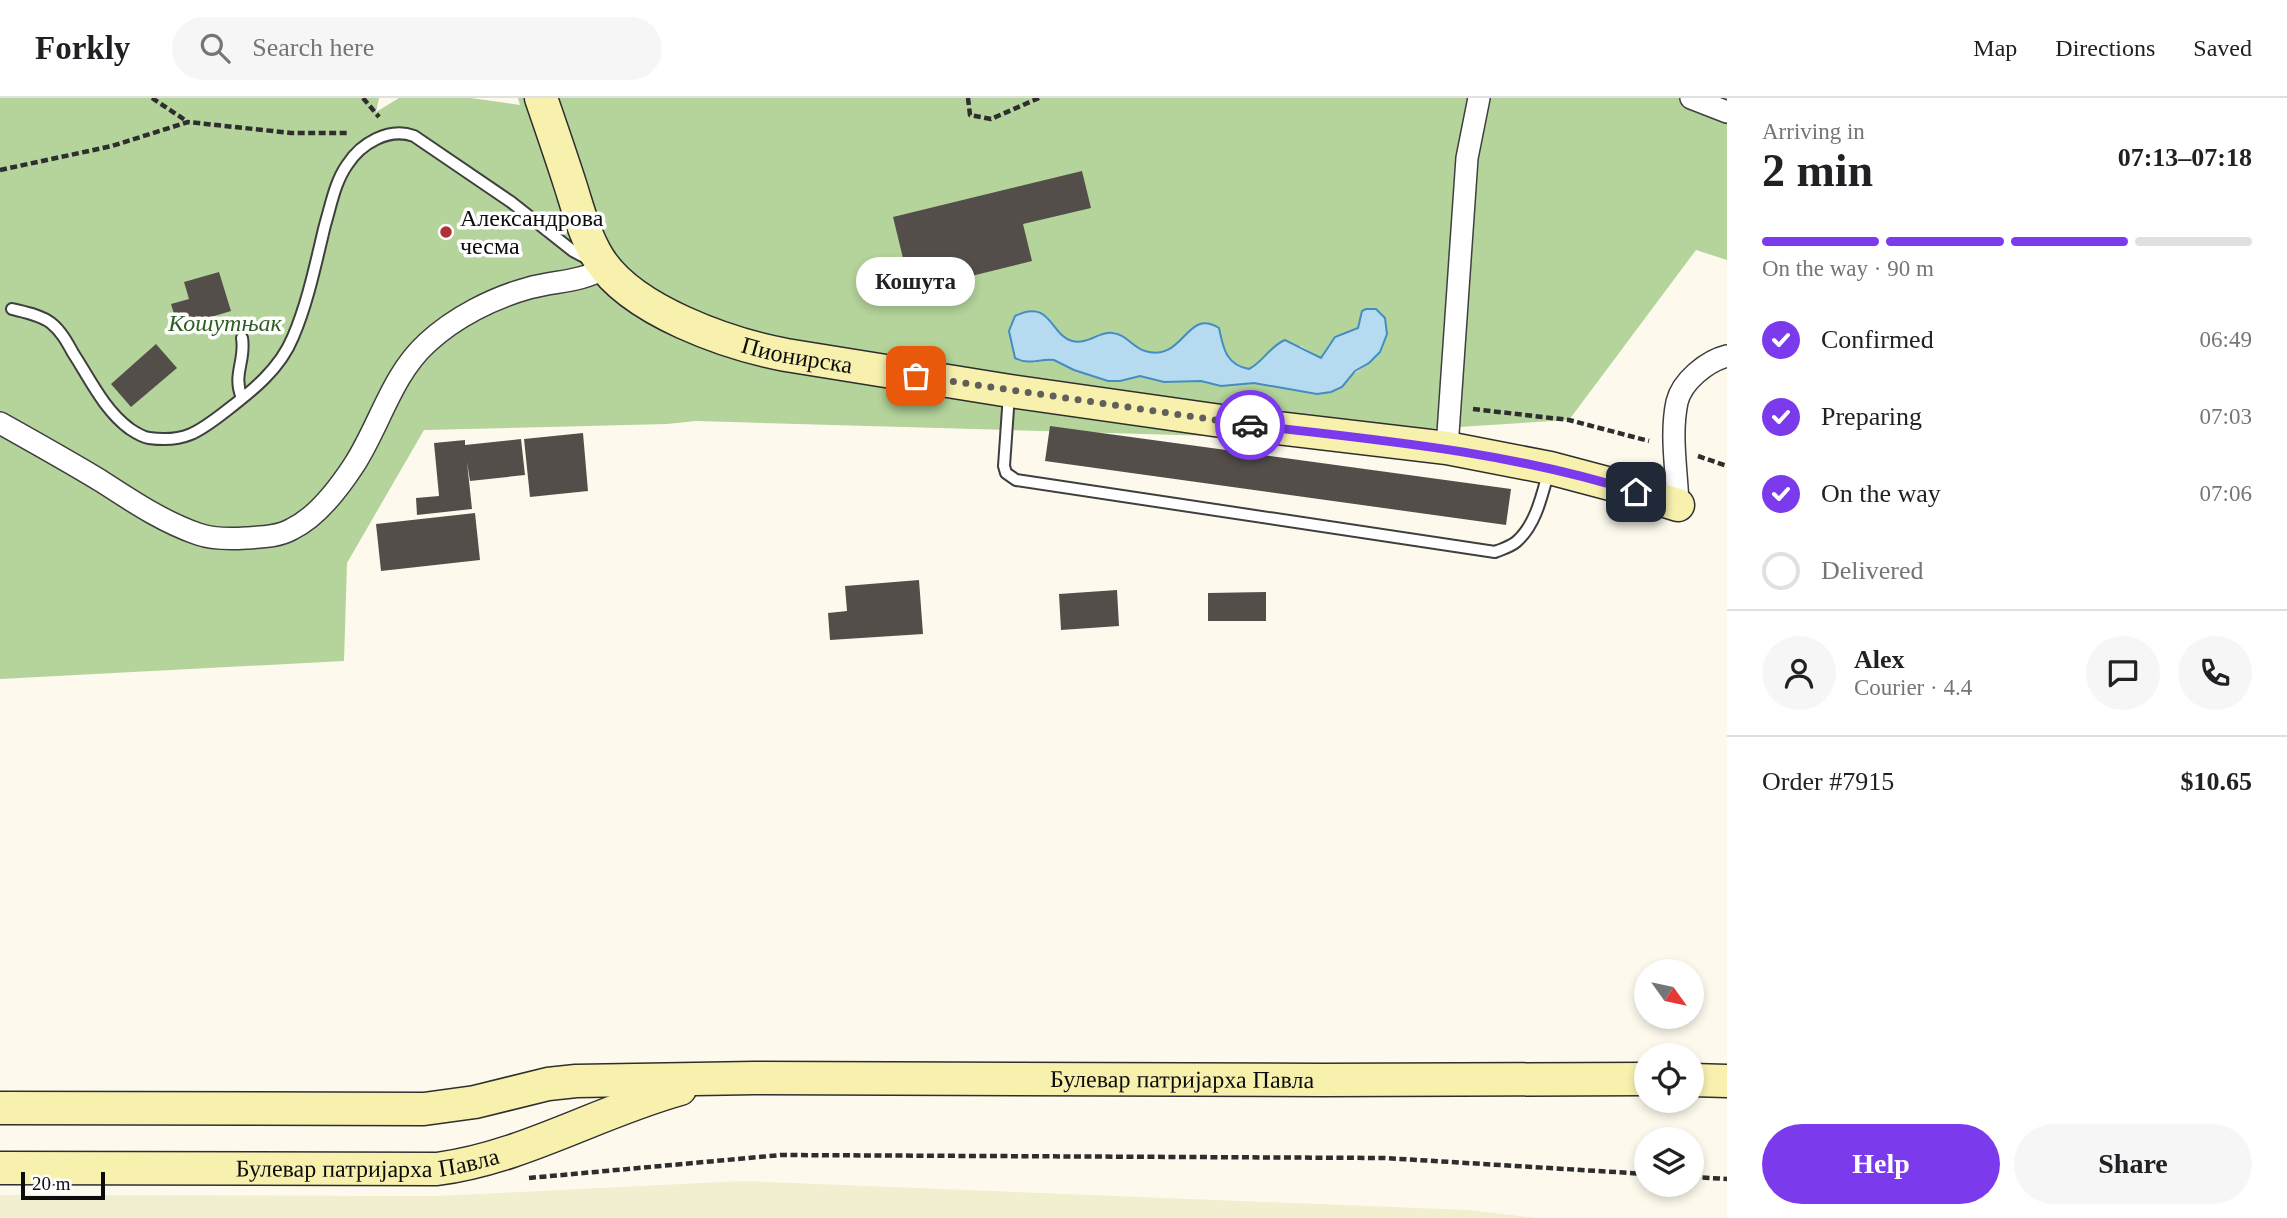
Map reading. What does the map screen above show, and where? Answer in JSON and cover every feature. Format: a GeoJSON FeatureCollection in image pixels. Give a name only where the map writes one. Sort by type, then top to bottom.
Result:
{"type":"FeatureCollection","features":[{"type":"Feature","properties":{"kind":"main road","name":"Пионирска"},"geometry":{"type":"LineString","coordinates":[[541,98],[586,231],[605,268],[626,288],[662,310],[715,336],[751,348],[1010,391],[1235,424],[1447,448],[1550,468],[1678,505]]}},
{"type":"Feature","properties":{"kind":"main road","name":"Булевар патријарха Павла"},"geometry":{"type":"LineString","coordinates":[[0,1108],[424,1109],[475,1102],[548,1084],[576,1081],[718,1078],[1634,1079]]}},
{"type":"Feature","properties":{"kind":"main road","name":"Булевар патријарха Павла"},"geometry":{"type":"LineString","coordinates":[[0,1168],[437,1169],[468,1165],[521,1149],[627,1107],[718,1078]]}},
{"type":"Feature","properties":{"kind":"main road"},"geometry":{"type":"LineString","coordinates":[[1704,1080],[1727,1081]]}},
{"type":"Feature","properties":{"kind":"street"},"geometry":{"type":"LineString","coordinates":[[1447,448],[1468,158],[1479,98]]}},
{"type":"Feature","properties":{"kind":"street"},"geometry":{"type":"LineString","coordinates":[[1691,98],[1727,112]]}},
{"type":"Feature","properties":{"kind":"street"},"geometry":{"type":"LineString","coordinates":[[0,423],[170,523],[202,536],[234,539],[268,537],[292,529],[334,493],[355,464],[396,384],[428,342],[499,298],[530,288],[583,278],[605,268]]}},
{"type":"Feature","properties":{"kind":"street","name":"Пионирска"},"geometry":{"type":"LineString","coordinates":[[1678,505],[1675,449],[1678,400],[1686,384],[1699,371],[1716,359],[1727,356]]}},
{"type":"Feature","properties":{"kind":"lane"},"geometry":{"type":"LineString","coordinates":[[12,309],[46,319],[60,331],[117,419],[144,438],[172,440],[186,437],[200,430],[242,398],[270,373],[293,339],[331,205],[347,164],[360,150],[383,136],[404,132],[415,136],[511,202],[573,251],[605,268]]}},
{"type":"Feature","properties":{"kind":"lane"},"geometry":{"type":"LineString","coordinates":[[242,338],[243,351],[237,384],[242,398]]}},
{"type":"Feature","properties":{"kind":"lane"},"geometry":{"type":"LineString","coordinates":[[1010,391],[1004,466],[1006,473],[1016,480],[1495,552],[1514,544],[1526,531],[1538,508],[1550,468]]}},
{"type":"Feature","properties":{"kind":"path"},"geometry":{"type":"LineString","coordinates":[[152,98],[188,122]]}},
{"type":"Feature","properties":{"kind":"path"},"geometry":{"type":"LineString","coordinates":[[967,98],[970,115],[991,119],[1039,98]]}},
{"type":"Feature","properties":{"kind":"path"},"geometry":{"type":"LineString","coordinates":[[0,170],[112,146],[188,122],[291,132],[394,133]]}},
{"type":"Feature","properties":{"kind":"path"},"geometry":{"type":"LineString","coordinates":[[1450,406],[1569,420],[1727,466]]}},
{"type":"Feature","properties":{"kind":"path"},"geometry":{"type":"LineString","coordinates":[[520,1179],[781,1156],[1385,1158],[1634,1173]]}},
{"type":"Feature","properties":{"kind":"path"},"geometry":{"type":"LineString","coordinates":[[1704,1178],[1727,1180]]}},
{"type":"Feature","properties":{"kind":"shaded area"},"geometry":{"type":"Polygon","coordinates":[[[743,1181],[1469,1210],[1536,1218],[0,1218],[0,1195],[436,1196],[743,1181]]]}},
{"type":"Feature","properties":{"kind":"green space","name":"Кошутњак"},"geometry":{"type":"Polygon","coordinates":[[[0,98],[379,98],[376,112],[399,98],[471,98],[520,105],[518,98],[1727,98],[1727,260],[1696,250],[1569,420],[1284,438],[696,421],[424,430],[347,563],[344,661],[0,679],[0,98]],[[1362,311],[1358,328],[1335,337],[1321,358],[1301,346],[1274,346],[1258,364],[1249,369],[1236,364],[1227,355],[1220,331],[1215,325],[1199,325],[1178,344],[1159,352],[1142,350],[1121,334],[1113,332],[1086,341],[1072,342],[1058,332],[1033,363],[1054,360],[1108,381],[1140,376],[1164,382],[1201,381],[1221,386],[1254,383],[1317,394],[1349,377],[1369,362],[1384,344],[1387,334],[1362,311]]]}},
{"type":"Feature","properties":{"kind":"water"},"geometry":{"type":"Polygon","coordinates":[[[1376,309],[1385,318],[1387,334],[1380,352],[1369,363],[1355,371],[1342,387],[1317,394],[1254,383],[1221,386],[1201,381],[1164,382],[1140,376],[1108,381],[1054,360],[1030,362],[1015,358],[1009,331],[1015,316],[1036,311],[1043,314],[1059,332],[1072,341],[1078,342],[1113,333],[1140,349],[1158,353],[1168,350],[1199,324],[1208,323],[1219,328],[1230,359],[1249,369],[1285,340],[1321,358],[1335,337],[1358,328],[1362,311],[1376,309]]]}},
{"type":"Feature","properties":{"kind":"building"},"geometry":{"type":"Polygon","coordinates":[[[1082,171],[1091,208],[1023,224],[1032,261],[911,291],[893,217],[1082,171]]]}},
{"type":"Feature","properties":{"kind":"building"},"geometry":{"type":"Polygon","coordinates":[[[219,272],[231,311],[178,327],[171,304],[189,299],[184,282],[219,272]]]}},
{"type":"Feature","properties":{"kind":"building"},"geometry":{"type":"Polygon","coordinates":[[[156,344],[177,368],[131,407],[111,384],[156,344]]]}},
{"type":"Feature","properties":{"kind":"building"},"geometry":{"type":"Polygon","coordinates":[[[1050,426],[1511,489],[1506,525],[1045,461],[1050,426]]]}},
{"type":"Feature","properties":{"kind":"building"},"geometry":{"type":"Polygon","coordinates":[[[583,433],[588,491],[530,497],[524,439],[583,433]]]}},
{"type":"Feature","properties":{"kind":"building"},"geometry":{"type":"Polygon","coordinates":[[[521,439],[525,475],[470,481],[467,462],[472,509],[417,515],[416,498],[439,496],[434,443],[465,440],[465,445],[521,439]]]}},
{"type":"Feature","properties":{"kind":"building"},"geometry":{"type":"Polygon","coordinates":[[[475,513],[480,560],[381,571],[376,524],[475,513]]]}},
{"type":"Feature","properties":{"kind":"building"},"geometry":{"type":"Polygon","coordinates":[[[919,580],[923,634],[830,640],[828,613],[847,611],[845,586],[919,580]]]}},
{"type":"Feature","properties":{"kind":"building"},"geometry":{"type":"Polygon","coordinates":[[[1117,590],[1119,626],[1061,630],[1059,594],[1117,590]]]}},
{"type":"Feature","properties":{"kind":"building"},"geometry":{"type":"Polygon","coordinates":[[[1266,592],[1266,621],[1208,621],[1208,593],[1266,592]]]}},
{"type":"Feature","properties":{"kind":"way so far"},"geometry":{"type":"LineString","coordinates":[[916,376],[1250,425]]}},
{"type":"Feature","properties":{"kind":"place","name":"Александрова чесма"},"geometry":{"type":"Point","coordinates":[446,232]}},
{"type":"Feature","properties":{"kind":"place","name":"Кошута"},"geometry":{"type":"Point","coordinates":[916,376]}},
{"type":"Feature","properties":{"kind":"route"},"geometry":{"type":"LineString","coordinates":[[1250,425],[1447,448],[1550,468],[1636,492]]}}]}
